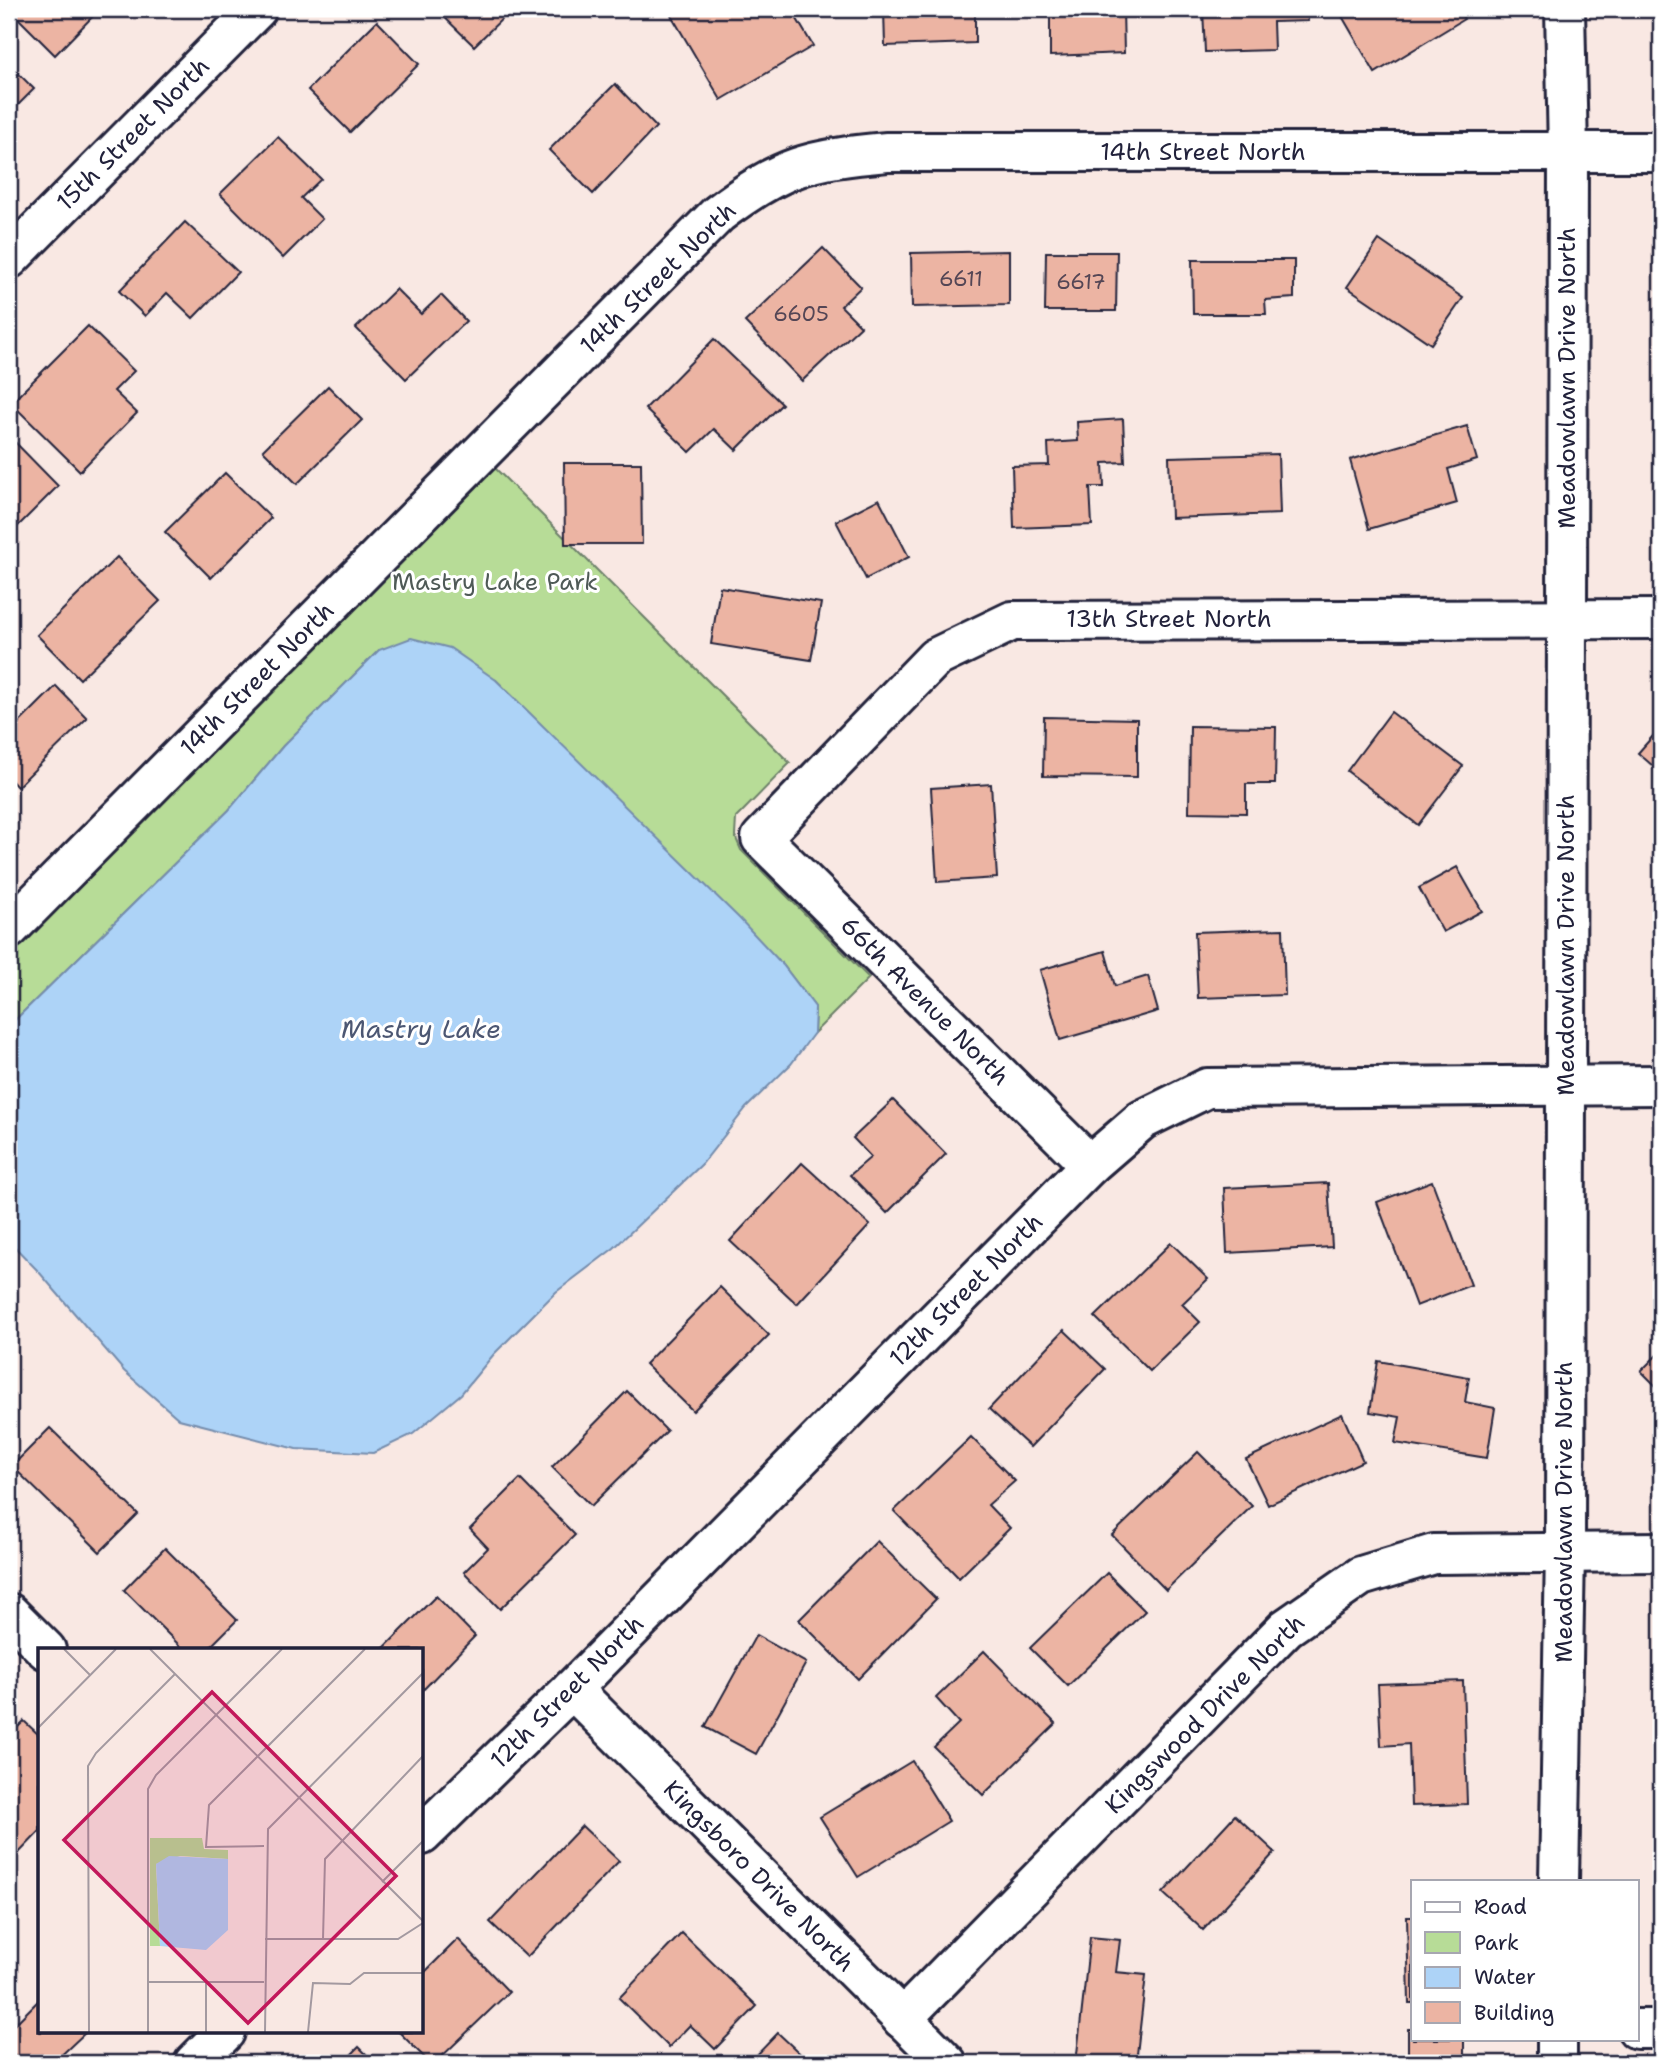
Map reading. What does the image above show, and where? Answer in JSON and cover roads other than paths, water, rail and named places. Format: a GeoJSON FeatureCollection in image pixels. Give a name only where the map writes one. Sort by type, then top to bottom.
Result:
{"type":"FeatureCollection","features":[{"type":"Feature","properties":{"kind":"street","name":"15th Street North"},"geometry":{"type":"LineString","coordinates":[[9,259],[257,9]]}},
{"type":"Feature","properties":{"kind":"street","name":"Meadowlawn Drive North"},"geometry":{"type":"LineString","coordinates":[[1559,1880],[1565,1552],[1568,152],[1565,9]]}},
{"type":"Feature","properties":{"kind":"street","name":"14th Street North"},"geometry":{"type":"LineString","coordinates":[[9,929],[718,214],[757,184],[796,166],[838,156],[887,152],[1661,152]]}},
{"type":"Feature","properties":{"kind":"street","name":"13th Street North"},"geometry":{"type":"LineString","coordinates":[[761,838],[935,658],[1012,621],[1661,618]]}},
{"type":"Feature","properties":{"kind":"street","name":"66th Avenue North"},"geometry":{"type":"LineString","coordinates":[[761,838],[1090,1164]]}},
{"type":"Feature","properties":{"kind":"street","name":"12th Street North"},"geometry":{"type":"LineString","coordinates":[[424,1833],[572,1689],[1090,1164],[1142,1120],[1207,1088],[1661,1085]]}},
{"type":"Feature","properties":{"kind":"street","name":"Kingswood Drive North"},"geometry":{"type":"LineString","coordinates":[[902,2018],[1286,1628],[1361,1576],[1434,1555],[1661,1552]]}},
{"type":"Feature","properties":{"kind":"street"},"geometry":{"type":"LineString","coordinates":[[9,1613],[44,1648]]}},
{"type":"Feature","properties":{"kind":"street","name":"Kingsboro Drive North"},"geometry":{"type":"LineString","coordinates":[[572,1689],[947,2063]]}},
{"type":"Feature","properties":{"kind":"street"},"geometry":{"type":"LineString","coordinates":[[1638,2029],[1661,2029]]}},
{"type":"Feature","properties":{"kind":"street"},"geometry":{"type":"LineString","coordinates":[[194,2063],[223,2034]]}},
{"type":"Feature","properties":{"kind":"street"},"geometry":{"type":"LineString","coordinates":[[1557,2040],[1557,2063]]}},
{"type":"Feature","properties":{"kind":"water","name":"Mastry Lake"},"geometry":{"type":"Polygon","coordinates":[[[411,638],[450,648],[496,680],[739,918],[783,965],[815,1007],[814,1033],[791,1064],[746,1108],[702,1164],[614,1248],[556,1292],[494,1354],[461,1394],[413,1434],[373,1453],[296,1449],[179,1419],[124,1371],[9,1241],[9,1026],[229,810],[283,746],[379,650],[411,638]]]}},
{"type":"Feature","properties":{"kind":"park label","name":"Mastry Lake Park"},"geometry":{"type":"Point","coordinates":[495,582]}}]}
